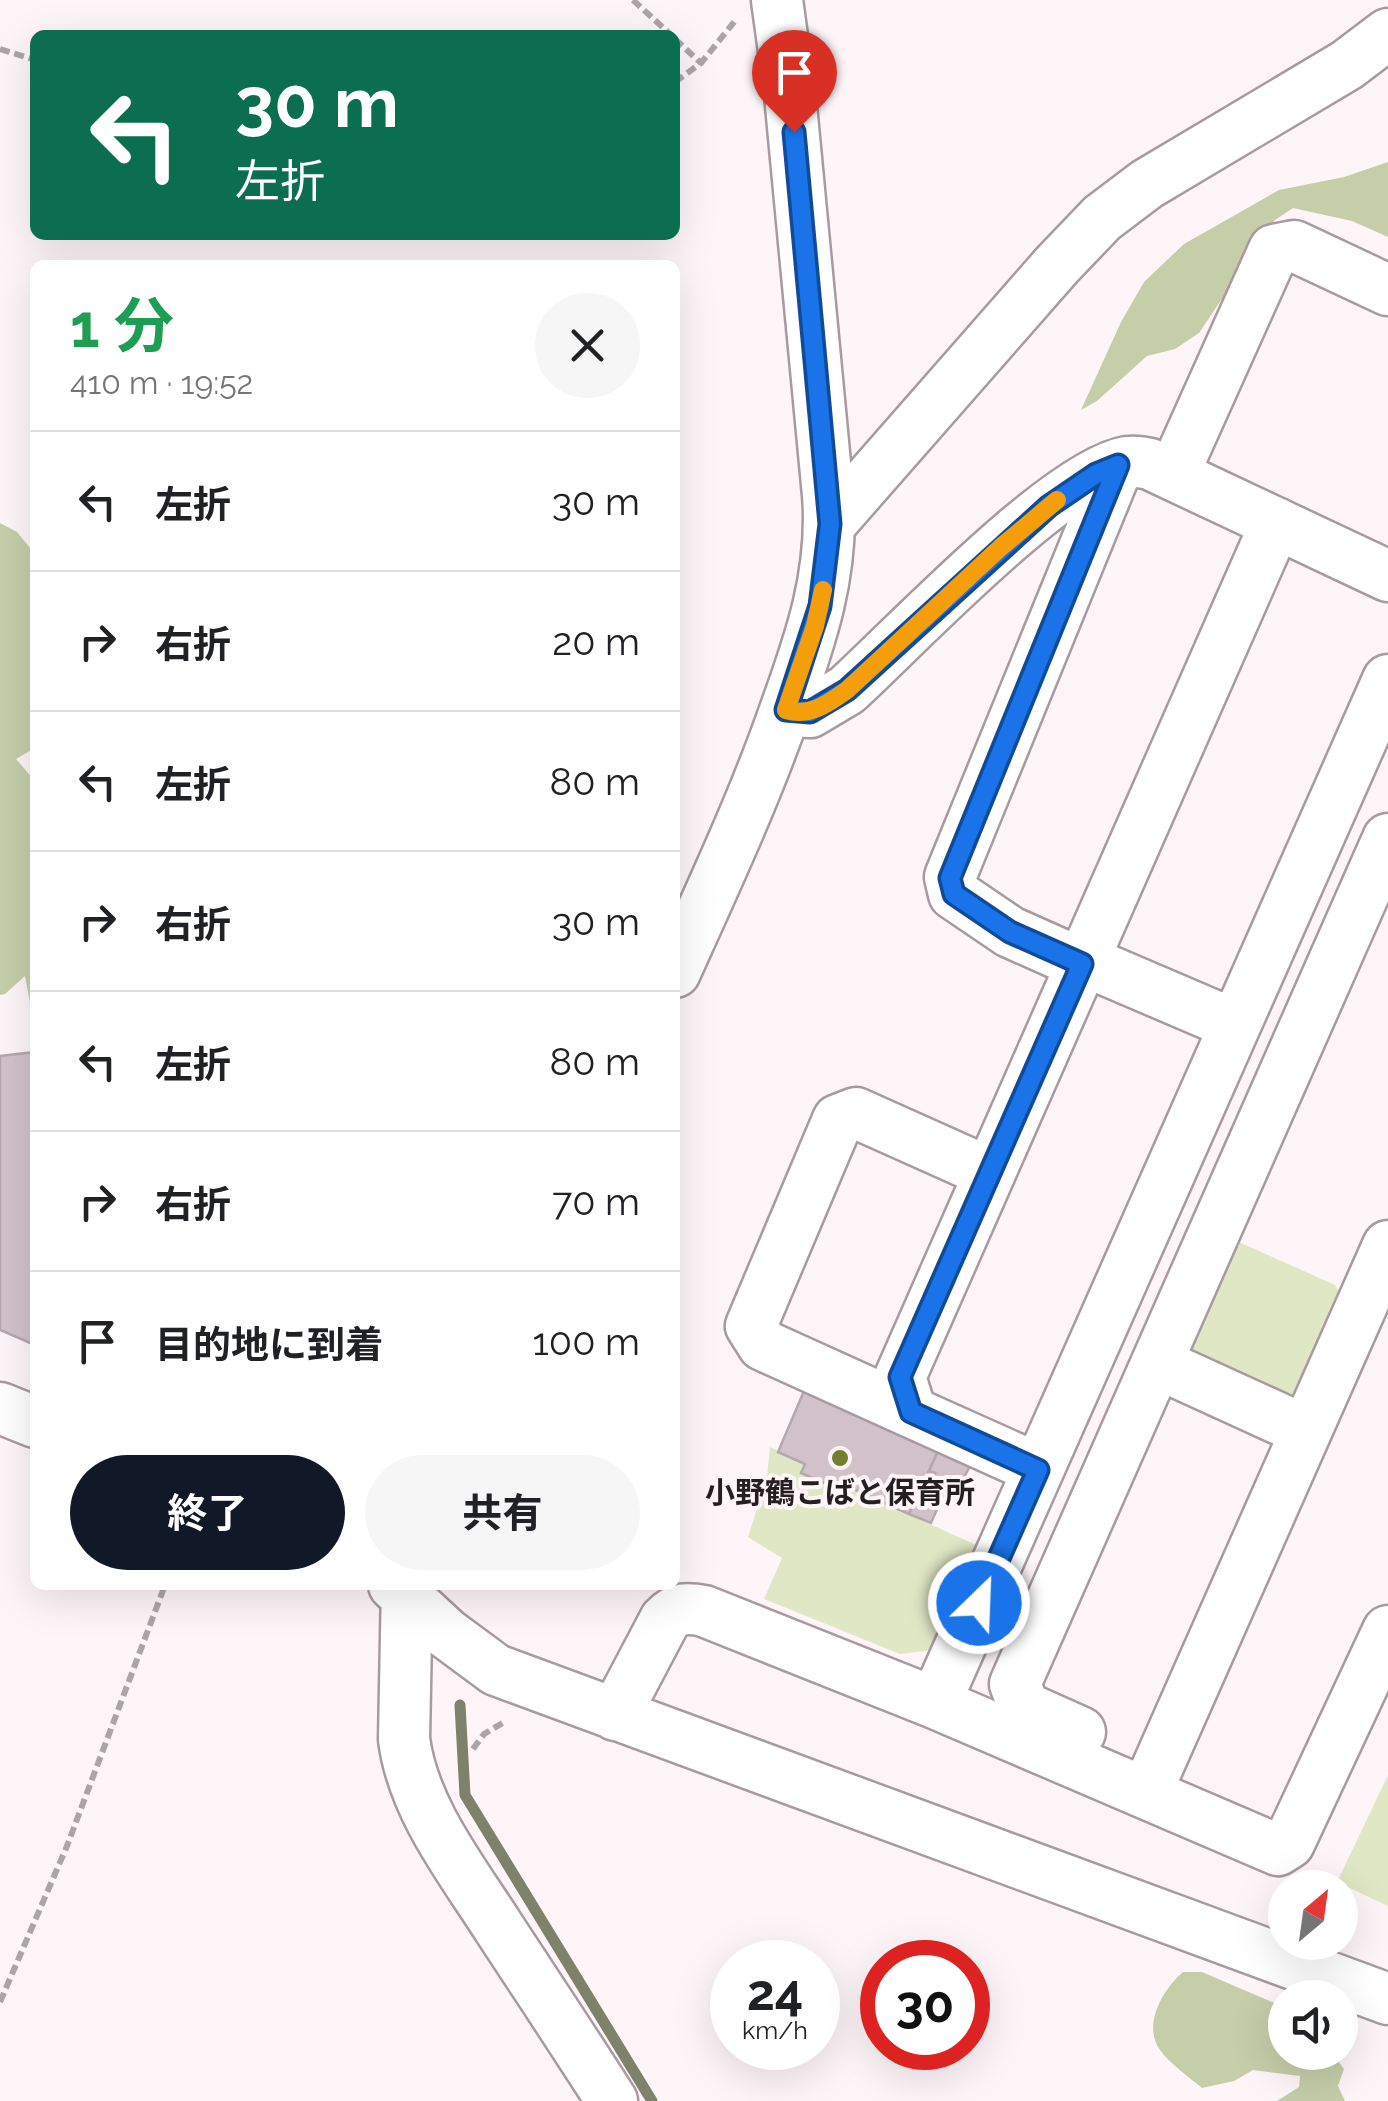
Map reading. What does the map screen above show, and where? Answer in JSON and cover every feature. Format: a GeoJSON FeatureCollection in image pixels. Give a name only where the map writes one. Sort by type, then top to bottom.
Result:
{"type":"FeatureCollection","features":[{"type":"Feature","properties":{"kind":"street"},"geometry":{"type":"LineString","coordinates":[[680,961],[786,710],[818,616],[830,524],[790,95],[760,6]]}},
{"type":"Feature","properties":{"kind":"street"},"geometry":{"type":"LineString","coordinates":[[830,524],[1056,265],[1102,218],[1147,184],[1348,65],[1388,34]]}},
{"type":"Feature","properties":{"kind":"street"},"geometry":{"type":"LineString","coordinates":[[1173,475],[1274,250],[1294,246],[1388,290]]}},
{"type":"Feature","properties":{"kind":"street"},"geometry":{"type":"LineString","coordinates":[[786,710],[810,712],[847,690],[1049,506],[1096,474],[1118,465],[1138,462],[1173,475],[1388,576]]}},
{"type":"Feature","properties":{"kind":"street"},"geometry":{"type":"LineString","coordinates":[[1118,465],[950,878],[954,894],[1010,932],[1235,1026]]}},
{"type":"Feature","properties":{"kind":"street"},"geometry":{"type":"LineString","coordinates":[[911,1412],[900,1377],[1276,522]]}},
{"type":"Feature","properties":{"kind":"street"},"geometry":{"type":"LineString","coordinates":[[934,1702],[1388,680]]}},
{"type":"Feature","properties":{"kind":"street"},"geometry":{"type":"LineString","coordinates":[[1388,839],[1015,1684],[1024,1707],[1278,1850],[1289,1843],[1388,1630]]}},
{"type":"Feature","properties":{"kind":"street"},"geometry":{"type":"LineString","coordinates":[[990,1173],[856,1113],[838,1120],[751,1326],[764,1345],[1038,1470]]}},
{"type":"Feature","properties":{"kind":"street"},"geometry":{"type":"LineString","coordinates":[[1152,1780],[1388,1246]]}},
{"type":"Feature","properties":{"kind":"street"},"geometry":{"type":"LineString","coordinates":[[1157,1363],[1306,1431]]}},
{"type":"Feature","properties":{"kind":"street"},"geometry":{"type":"LineString","coordinates":[[0,1408],[30,1420]]}},
{"type":"Feature","properties":{"kind":"street"},"geometry":{"type":"LineString","coordinates":[[402,1590],[404,1739],[414,1783],[454,1858],[612,2101]]}},
{"type":"Feature","properties":{"kind":"street"},"geometry":{"type":"LineString","coordinates":[[404,1590],[461,1645],[496,1670],[1388,1998]]}},
{"type":"Feature","properties":{"kind":"street"},"geometry":{"type":"LineString","coordinates":[[615,1715],[665,1620],[674,1611],[688,1608],[1152,1780]]}},
{"type":"Feature","properties":{"kind":"path"},"geometry":{"type":"LineString","coordinates":[[633,0],[665,30]]}},
{"type":"Feature","properties":{"kind":"path"},"geometry":{"type":"LineString","coordinates":[[680,78],[760,6]]}},
{"type":"Feature","properties":{"kind":"path"},"geometry":{"type":"LineString","coordinates":[[680,43],[701,62]]}},
{"type":"Feature","properties":{"kind":"path"},"geometry":{"type":"LineString","coordinates":[[0,49],[30,58]]}},
{"type":"Feature","properties":{"kind":"path"},"geometry":{"type":"LineString","coordinates":[[0,2002],[61,1860],[164,1590]]}},
{"type":"Feature","properties":{"kind":"green space"},"geometry":{"type":"Polygon","coordinates":[[[1388,162],[1388,237],[1352,221],[1293,208],[1275,220],[1199,333],[1175,349],[1147,356],[1097,401],[1081,410],[1144,282],[1184,244],[1279,190],[1344,177],[1388,162]]]}},
{"type":"Feature","properties":{"kind":"green space"},"geometry":{"type":"Polygon","coordinates":[[[0,523],[17,532],[30,548],[30,751],[16,759],[30,775],[30,1002],[25,976],[0,995],[0,523]]]}},
{"type":"Feature","properties":{"kind":"green space"},"geometry":{"type":"Polygon","coordinates":[[[1230,1238],[1335,1285],[1339,1292],[1292,1399],[1276,1405],[1177,1344],[1230,1238]]]}},
{"type":"Feature","properties":{"kind":"green space"},"geometry":{"type":"Polygon","coordinates":[[[770,1447],[805,1464],[802,1473],[824,1483],[829,1478],[987,1550],[933,1650],[900,1654],[764,1599],[782,1558],[748,1537],[767,1477],[770,1447]]]}},
{"type":"Feature","properties":{"kind":"green space"},"geometry":{"type":"Polygon","coordinates":[[[1388,1775],[1388,1906],[1358,1892],[1358,1870],[1343,1870],[1388,1775]]]}},
{"type":"Feature","properties":{"kind":"green space"},"geometry":{"type":"Polygon","coordinates":[[[1183,1972],[1202,1972],[1268,2000],[1268,2070],[1344,2070],[1338,2086],[1345,2101],[1277,2101],[1299,2087],[1300,2076],[1253,2070],[1234,2081],[1202,2088],[1164,2055],[1155,2040],[1154,2019],[1168,1988],[1183,1972]]]}},
{"type":"Feature","properties":{"kind":"building"},"geometry":{"type":"Polygon","coordinates":[[[30,1053],[30,1343],[0,1330],[0,1056],[30,1053]]]}},
{"type":"Feature","properties":{"kind":"building"},"geometry":{"type":"Polygon","coordinates":[[[804,1391],[938,1451],[929,1471],[935,1473],[923,1498],[917,1496],[909,1514],[829,1478],[824,1483],[801,1473],[805,1464],[778,1452],[804,1391]]]}},
{"type":"Feature","properties":{"kind":"building"},"geometry":{"type":"Polygon","coordinates":[[[938,1451],[970,1466],[962,1481],[951,1478],[931,1523],[909,1514],[938,1451]]]}},
{"type":"Feature","properties":{"kind":"waterway"},"geometry":{"type":"LineString","coordinates":[[460,1705],[465,1795],[652,2101]]}},
{"type":"Feature","properties":{"kind":"slow traffic"},"geometry":{"type":"LineString","coordinates":[[823,590],[786,710],[796,713],[824,706],[847,690],[1057,500]]}},
{"type":"Feature","properties":{"kind":"place","name":"小野鶴こばと保育所"},"geometry":{"type":"Point","coordinates":[840,1458]}},
{"type":"Feature","properties":{"kind":"route"},"geometry":{"type":"LineString","coordinates":[[794,132],[830,524],[820,606],[786,710],[810,712],[847,690],[1049,506],[1096,474],[1118,465],[950,878],[954,894],[1010,932],[1082,964],[900,1377],[911,1412],[1038,1470],[979,1603]]}}]}
